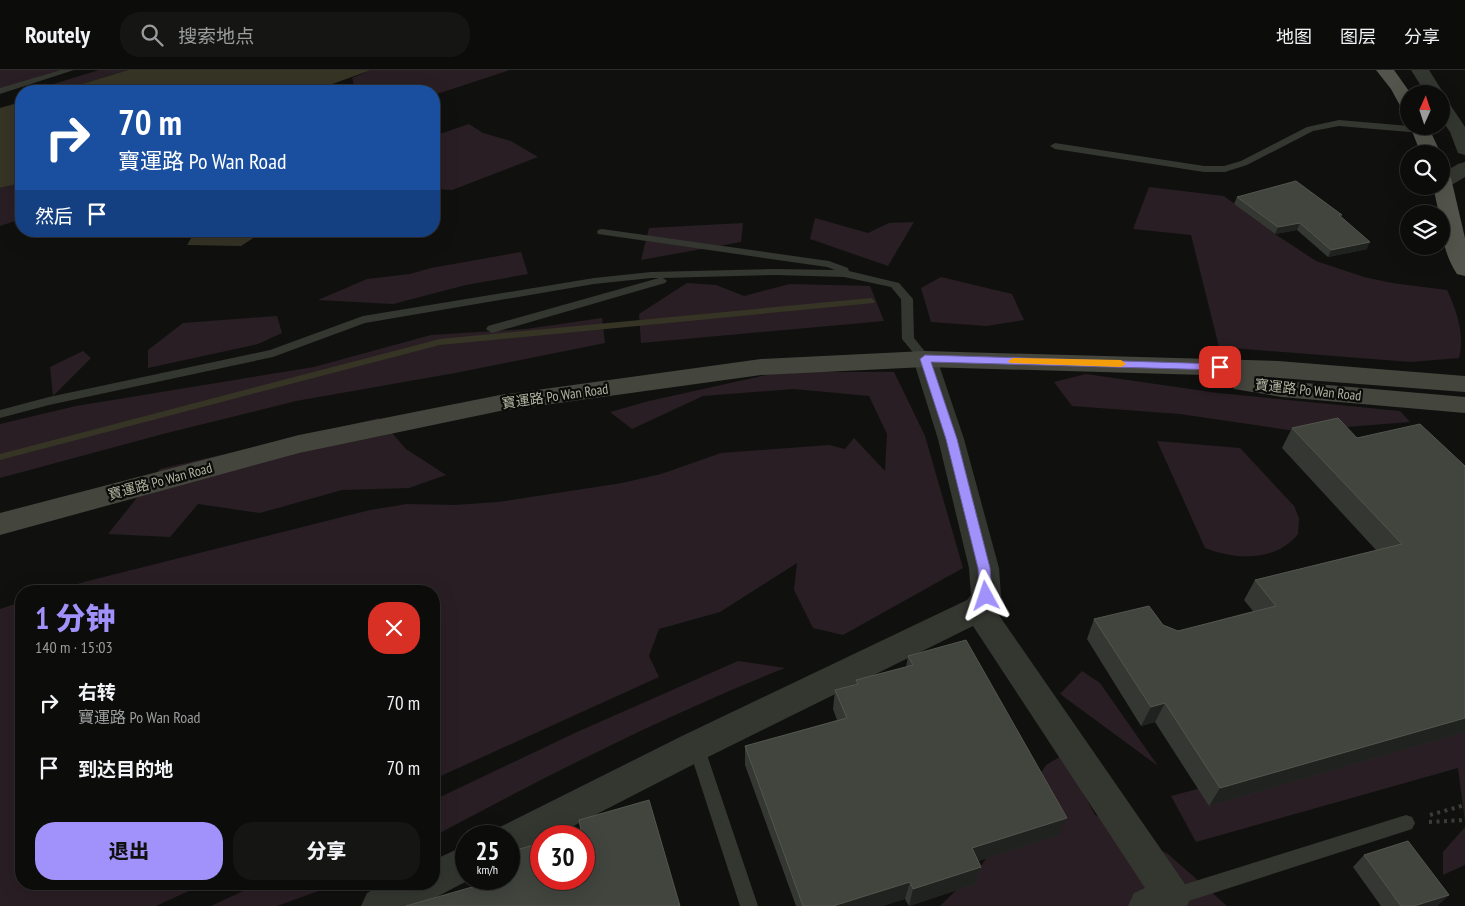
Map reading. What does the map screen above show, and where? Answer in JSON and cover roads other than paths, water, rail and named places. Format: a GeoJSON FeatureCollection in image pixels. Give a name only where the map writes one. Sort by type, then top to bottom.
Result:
{"type":"FeatureCollection","features":[{"type":"Feature","properties":{"kind":"main road"},"geometry":{"type":"LineString","coordinates":[[1385,70],[1400,90]]}},
{"type":"Feature","properties":{"kind":"main road"},"geometry":{"type":"LineString","coordinates":[[1450,213],[1465,230]]}},
{"type":"Feature","properties":{"kind":"main road"},"geometry":{"type":"LineString","coordinates":[[1450,217],[1459,259],[1465,269]]}},
{"type":"Feature","properties":{"kind":"street"},"geometry":{"type":"LineString","coordinates":[[1420,70],[1429,85]]}},
{"type":"Feature","properties":{"kind":"street"},"geometry":{"type":"LineString","coordinates":[[1450,118],[1463,137]]}},
{"type":"Feature","properties":{"kind":"street"},"geometry":{"type":"LineString","coordinates":[[1450,176],[1465,168]]}},
{"type":"Feature","properties":{"kind":"street"},"geometry":{"type":"LineString","coordinates":[[520,835],[696,746],[978,609],[986,596],[984,568],[951,439],[925,359]]}},
{"type":"Feature","properties":{"kind":"street","name":"寶運路 Po Wan Road"},"geometry":{"type":"LineString","coordinates":[[0,524],[299,444],[500,403],[761,367],[925,359],[1278,369],[1465,384]]}},
{"type":"Feature","properties":{"kind":"street","name":"寶運路 Po Wan Road"},"geometry":{"type":"LineString","coordinates":[[1123,364],[1282,389],[1465,405]]}},
{"type":"Feature","properties":{"kind":"street"},"geometry":{"type":"LineString","coordinates":[[978,609],[1160,902]]}},
{"type":"Feature","properties":{"kind":"street"},"geometry":{"type":"LineString","coordinates":[[440,876],[455,868]]}},
{"type":"Feature","properties":{"kind":"street"},"geometry":{"type":"LineString","coordinates":[[380,906],[412,890]]}},
{"type":"Feature","properties":{"kind":"lane"},"geometry":{"type":"LineString","coordinates":[[20,85],[70,70]]}},
{"type":"Feature","properties":{"kind":"lane"},"geometry":{"type":"LineString","coordinates":[[0,91],[15,86]]}},
{"type":"Feature","properties":{"kind":"lane"},"geometry":{"type":"LineString","coordinates":[[1055,146],[1204,169],[1225,169],[1244,163],[1310,129],[1339,123],[1400,127]]}},
{"type":"Feature","properties":{"kind":"lane"},"geometry":{"type":"LineString","coordinates":[[602,232],[829,264],[858,276],[895,285],[903,292],[907,299],[908,339],[925,359]]}},
{"type":"Feature","properties":{"kind":"lane"},"geometry":{"type":"LineString","coordinates":[[0,414],[49,400],[273,354],[363,320],[594,280],[684,274],[776,272],[858,276]]}},
{"type":"Feature","properties":{"kind":"lane"},"geometry":{"type":"LineString","coordinates":[[492,329],[684,274]]}},
{"type":"Feature","properties":{"kind":"lane"},"geometry":{"type":"LineString","coordinates":[[696,746],[749,906]]}},
{"type":"Feature","properties":{"kind":"lane"},"geometry":{"type":"LineString","coordinates":[[1160,902],[1406,823]]}},
{"type":"Feature","properties":{"kind":"waterway"},"geometry":{"type":"LineString","coordinates":[[0,457],[440,342],[871,301]]}}]}
